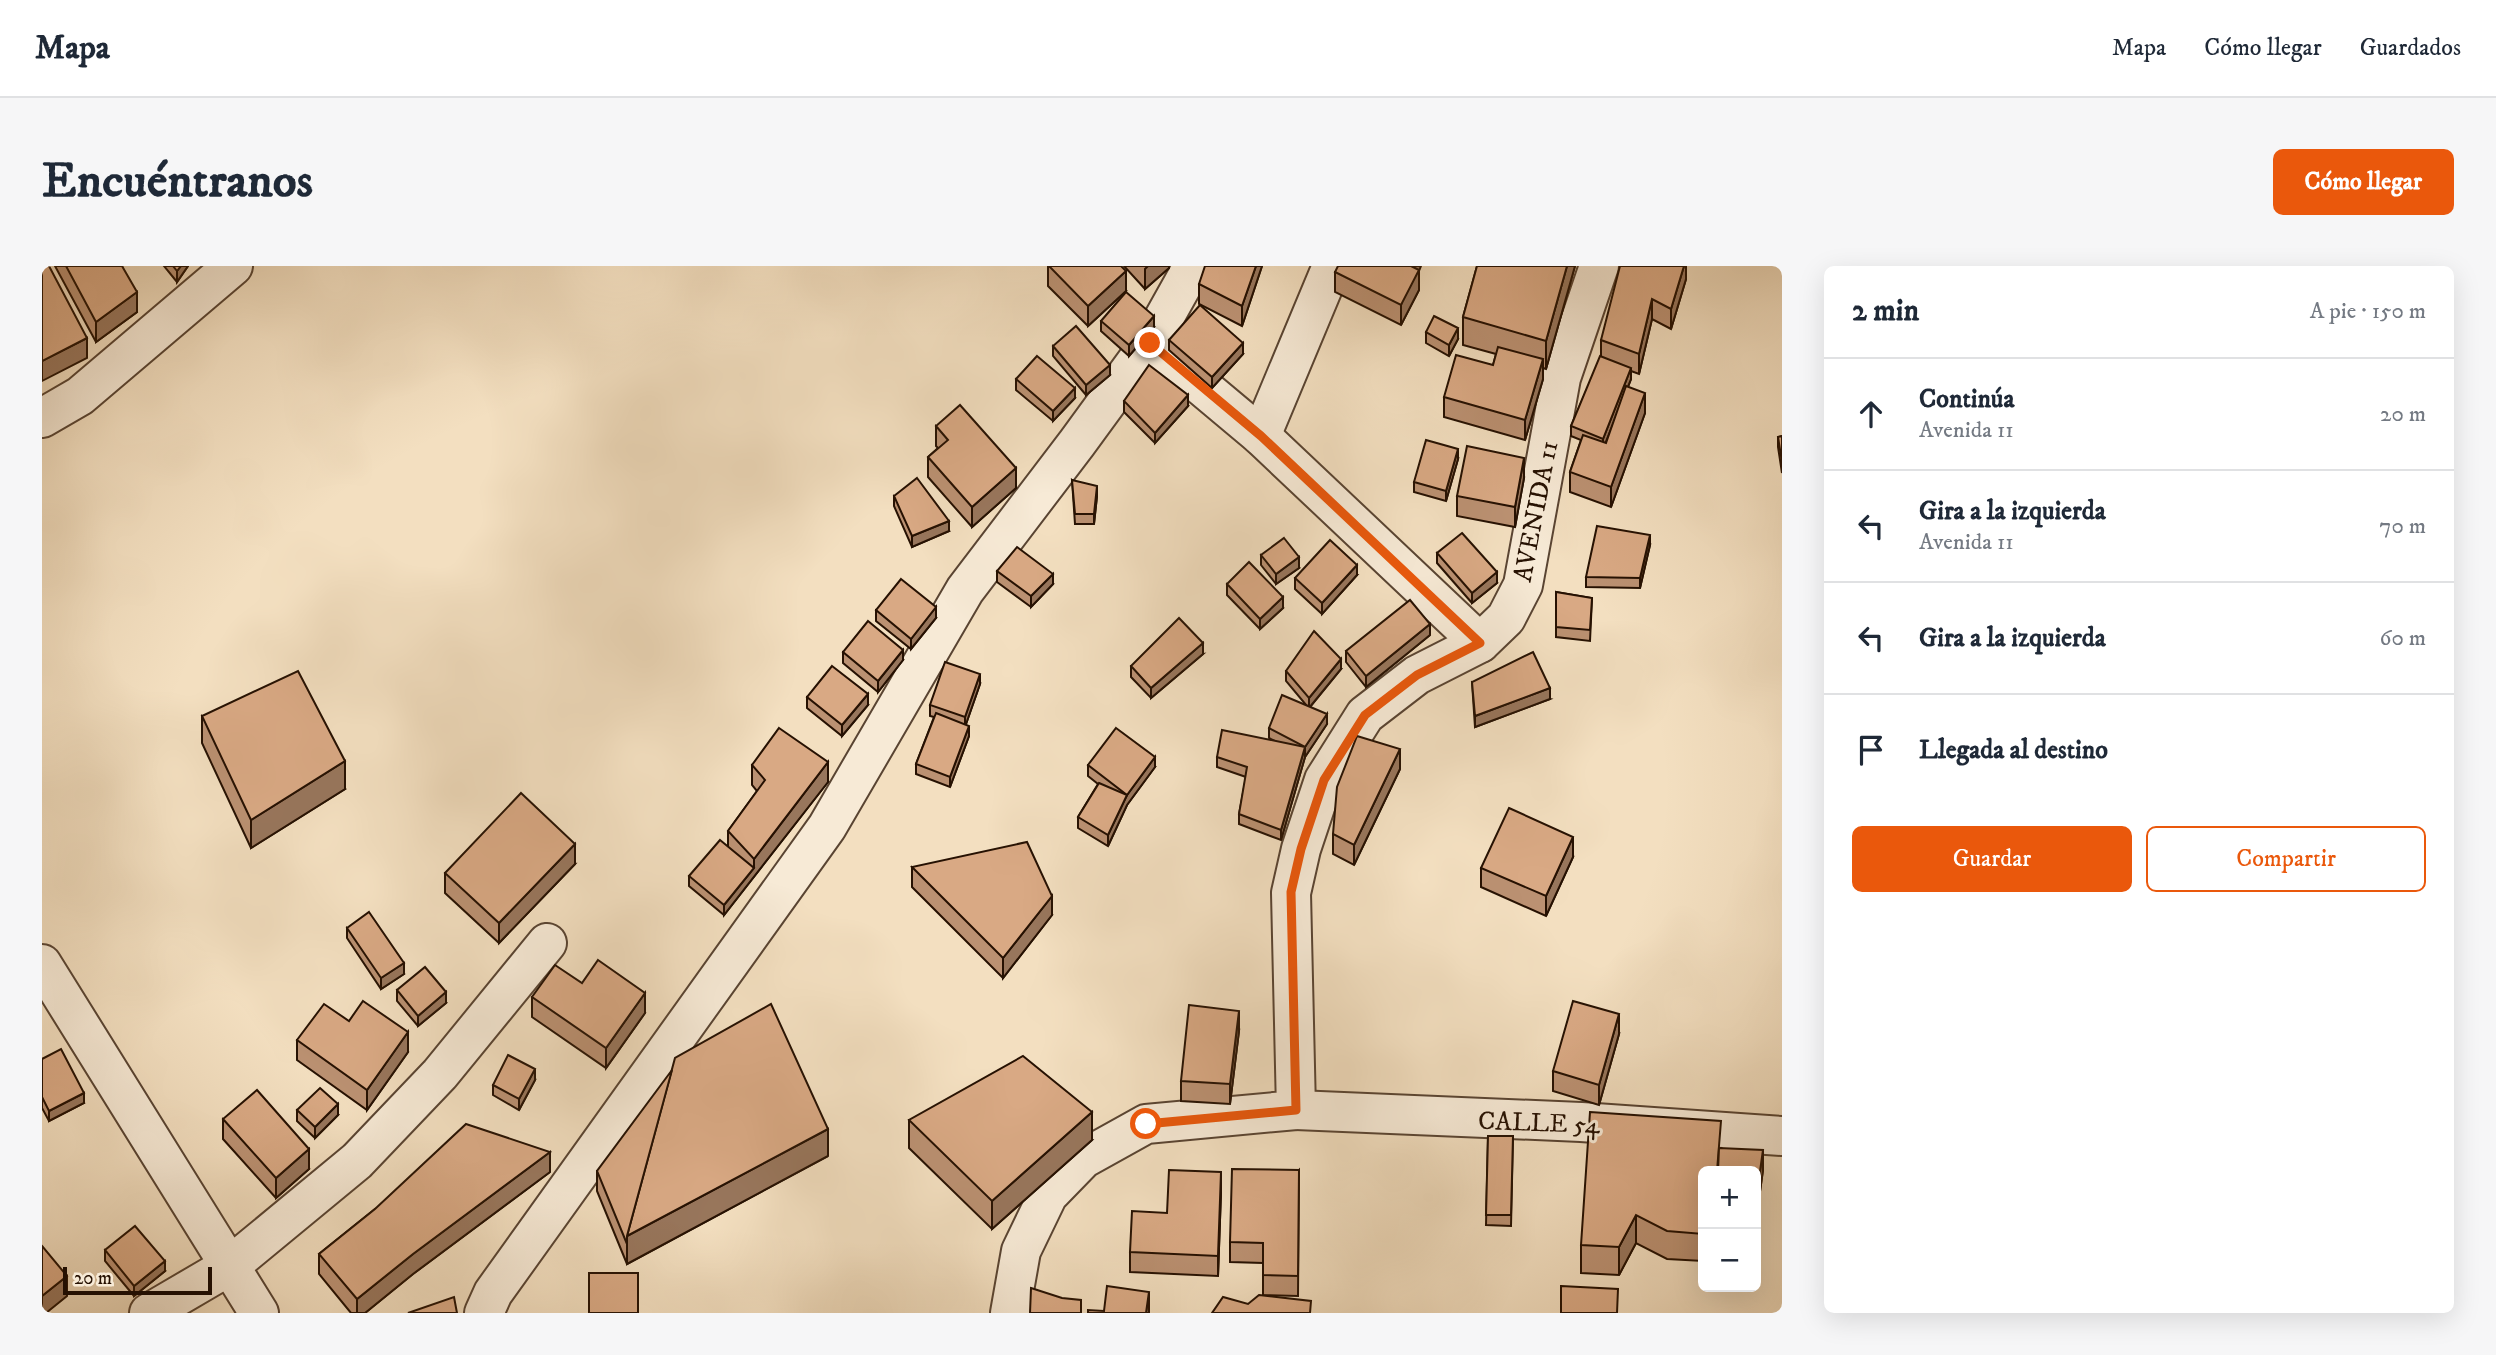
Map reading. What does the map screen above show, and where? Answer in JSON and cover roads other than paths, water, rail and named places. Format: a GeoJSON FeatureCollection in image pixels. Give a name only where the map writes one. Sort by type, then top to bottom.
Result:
{"type":"FeatureCollection","features":[{"type":"Feature","properties":{"kind":"street"},"geometry":{"type":"LineString","coordinates":[[42,418],[80,396],[233,266]]}},
{"type":"Feature","properties":{"kind":"street"},"geometry":{"type":"LineString","coordinates":[[484,1313],[493,1293],[827,827],[965,590],[1150,343],[1194,266]]}},
{"type":"Feature","properties":{"kind":"street"},"geometry":{"type":"LineString","coordinates":[[1261,436],[1332,266]]}},
{"type":"Feature","properties":{"kind":"street","name":"AVENIDA 11"},"geometry":{"type":"LineString","coordinates":[[1296,1110],[1291,892],[1301,849],[1324,780],[1365,715],[1417,675],[1480,643],[1506,618],[1523,585],[1561,378],[1599,266]]}},
{"type":"Feature","properties":{"kind":"street"},"geometry":{"type":"LineString","coordinates":[[1150,343],[1261,436],[1480,643]]}},
{"type":"Feature","properties":{"kind":"street"},"geometry":{"type":"LineString","coordinates":[[149,1313],[231,1265],[357,1161],[440,1074],[547,943]]}},
{"type":"Feature","properties":{"kind":"street"},"geometry":{"type":"LineString","coordinates":[[42,964],[259,1313]]}},
{"type":"Feature","properties":{"kind":"street"},"geometry":{"type":"LineString","coordinates":[[1010,1313],[1021,1251],[1048,1195],[1083,1159],[1146,1124],[1296,1110]]}},
{"type":"Feature","properties":{"kind":"street","name":"CALLE 54"},"geometry":{"type":"LineString","coordinates":[[1296,1110],[1581,1122],[1782,1136]]}}]}
